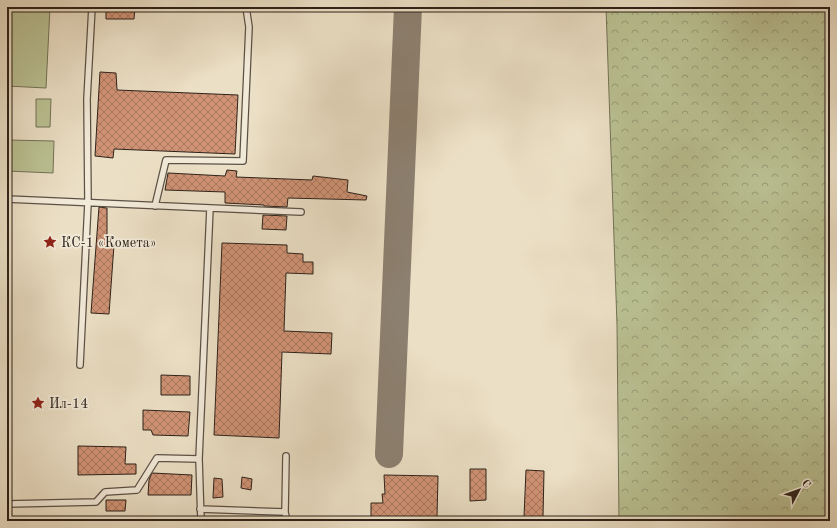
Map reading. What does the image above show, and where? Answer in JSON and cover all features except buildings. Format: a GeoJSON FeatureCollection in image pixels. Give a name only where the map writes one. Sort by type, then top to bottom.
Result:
{"type":"FeatureCollection","features":[{"type":"Feature","properties":{"kind":"lane"},"geometry":{"type":"LineString","coordinates":[[80,365],[88,203],[87,99],[92,7]]}},
{"type":"Feature","properties":{"kind":"lane"},"geometry":{"type":"LineString","coordinates":[[155,206],[166,160],[243,161],[249,27],[246,7]]}},
{"type":"Feature","properties":{"kind":"lane"},"geometry":{"type":"LineString","coordinates":[[7,199],[300,212]]}},
{"type":"Feature","properties":{"kind":"lane"},"geometry":{"type":"LineString","coordinates":[[201,521],[199,459],[210,208]]}},
{"type":"Feature","properties":{"kind":"lane"},"geometry":{"type":"LineString","coordinates":[[286,456],[285,512],[287,521]]}},
{"type":"Feature","properties":{"kind":"lane"},"geometry":{"type":"LineString","coordinates":[[7,504],[96,502],[105,492],[137,490],[157,458],[199,459]]}},
{"type":"Feature","properties":{"kind":"lane"},"geometry":{"type":"LineString","coordinates":[[200,509],[285,512]]}},
{"type":"Feature","properties":{"kind":"green space"},"geometry":{"type":"Polygon","coordinates":[[[7,7],[50,7],[46,88],[7,86],[7,7]]]}},
{"type":"Feature","properties":{"kind":"green space"},"geometry":{"type":"Polygon","coordinates":[[[606,7],[830,7],[830,521],[619,521],[617,325],[606,7]]]}},
{"type":"Feature","properties":{"kind":"green space"},"geometry":{"type":"Polygon","coordinates":[[[36,99],[51,99],[50,127],[36,127],[36,99]]]}},
{"type":"Feature","properties":{"kind":"green space"},"geometry":{"type":"Polygon","coordinates":[[[7,140],[54,141],[53,173],[7,171],[7,140]]]}},
{"type":"Feature","properties":{"kind":"taxiway"},"geometry":{"type":"LineString","coordinates":[[389,454],[408,7]]}},
{"type":"Feature","properties":{"kind":"place","name":"КС-1 «Комета»"},"geometry":{"type":"Point","coordinates":[50,242]}},
{"type":"Feature","properties":{"kind":"place","name":"Ил-14"},"geometry":{"type":"Point","coordinates":[38,403]}}]}
